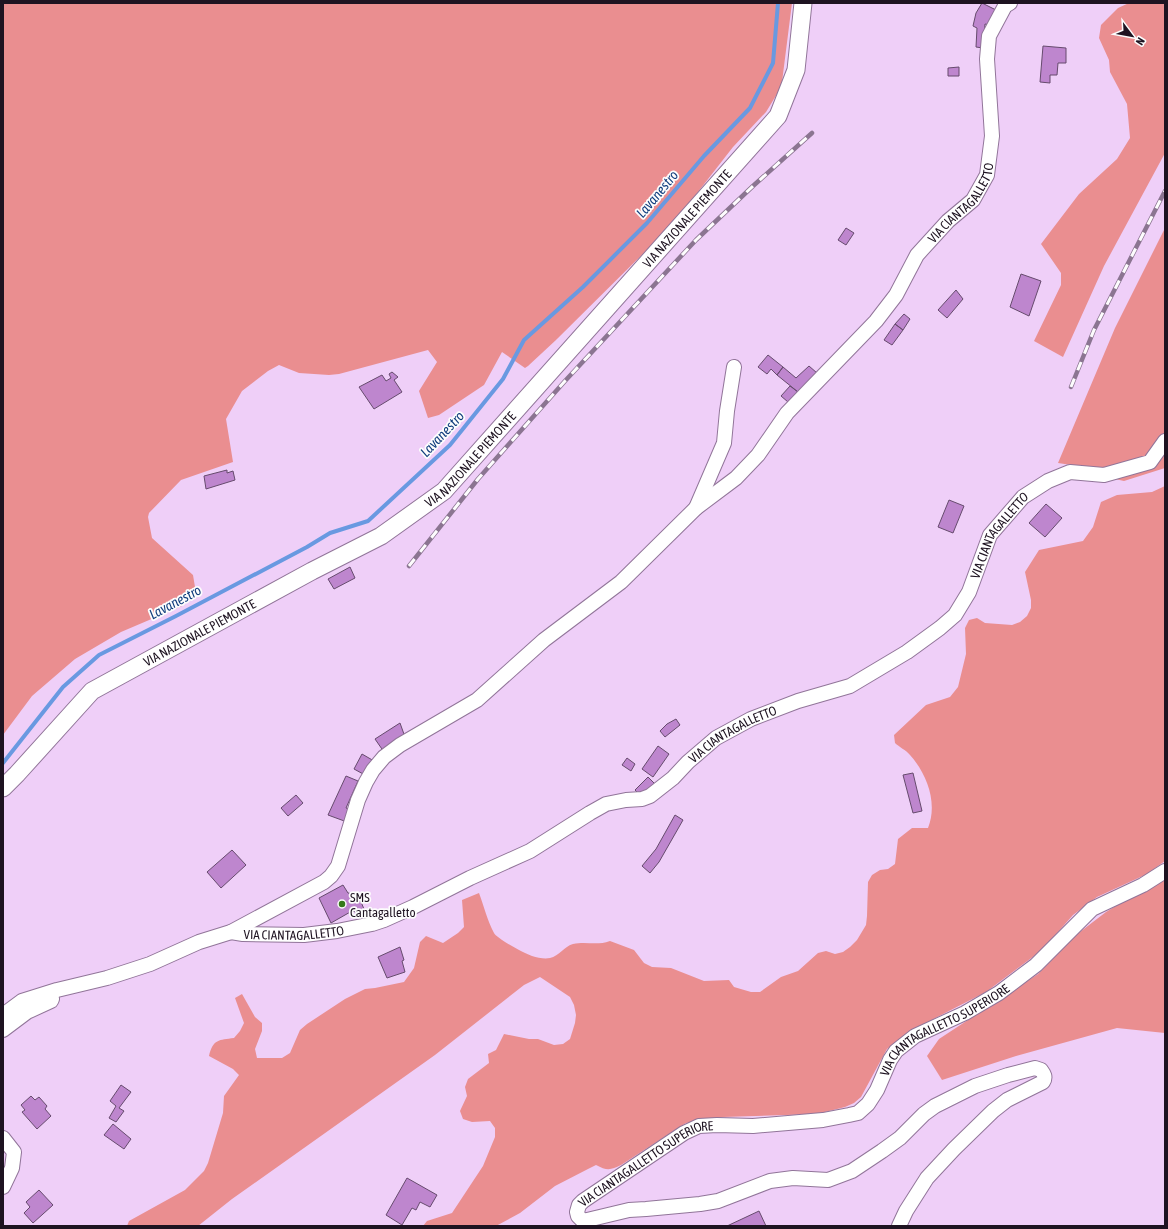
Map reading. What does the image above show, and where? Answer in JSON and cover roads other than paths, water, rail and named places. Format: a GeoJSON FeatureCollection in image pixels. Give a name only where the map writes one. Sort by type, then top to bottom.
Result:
{"type":"FeatureCollection","features":[{"type":"Feature","properties":{"kind":"main road","name":"VIA NAZIONALE PIEMONTE"},"geometry":{"type":"LineString","coordinates":[[3,788],[92,691],[312,571],[381,536],[444,490],[778,116],[796,70],[803,3]]}},
{"type":"Feature","properties":{"kind":"street","name":"VIA CIANTAGALLETTO"},"geometry":{"type":"LineString","coordinates":[[3,1015],[22,1002],[57,990],[107,978],[142,966],[199,942],[231,932],[324,882],[331,876],[338,866],[358,800],[373,770],[384,757],[400,745],[477,700],[544,640],[621,582],[696,508],[736,478],[758,454],[787,413],[876,321],[896,295],[917,255],[948,221],[973,200],[987,175],[992,136],[987,59],[989,36],[1005,6],[1010,3]]}},
{"type":"Feature","properties":{"kind":"street","name":"VIA CIANTAGALLETTO"},"geometry":{"type":"LineString","coordinates":[[696,508],[724,443],[727,411],[734,367]]}},
{"type":"Feature","properties":{"kind":"street","name":"VIA CIANTAGALLETTO"},"geometry":{"type":"LineString","coordinates":[[231,932],[243,934],[304,935],[337,932],[372,924],[413,907],[470,878],[530,851],[606,804],[626,800],[642,799],[650,796],[668,782],[688,762],[716,738],[758,716],[798,701],[850,686],[907,652],[940,628],[955,615],[969,592],[990,535],[1023,497],[1048,481],[1070,472],[1104,475],[1150,462],[1165,442]]}},
{"type":"Feature","properties":{"kind":"street","name":"VIA CIANTAGALLETTO SUPERIORE"},"geometry":{"type":"LineString","coordinates":[[899,1226],[906,1211],[932,1172],[993,1110],[1007,1100],[1043,1082],[1045,1079],[1041,1070],[1035,1068],[975,1086],[935,1106],[924,1114],[900,1138],[882,1151],[852,1171],[828,1180],[793,1178],[770,1181],[718,1200],[684,1206],[629,1210],[583,1221],[578,1216],[577,1212],[579,1205],[595,1192],[684,1133],[699,1126],[773,1125],[823,1120],[858,1113],[868,1104],[877,1090],[890,1060],[896,1051],[916,1036],[965,1013],[1000,993],[1036,965],[1092,909],[1143,885],[1165,870]]}},
{"type":"Feature","properties":{"kind":"street"},"geometry":{"type":"LineString","coordinates":[[3,1030],[27,1012],[51,1001],[57,990]]}},
{"type":"Feature","properties":{"kind":"street"},"geometry":{"type":"LineString","coordinates":[[3,1138],[14,1152],[12,1168],[3,1187]]}},
{"type":"Feature","properties":{"kind":"waterway","name":"Lavanestro"},"geometry":{"type":"LineString","coordinates":[[3,763],[63,687],[99,655],[307,547],[330,533],[368,521],[450,445],[503,379],[524,340],[583,287],[647,223],[704,156],[750,108],[773,63],[778,3]]}},
{"type":"Feature","properties":{"kind":"railway"},"geometry":{"type":"LineString","coordinates":[[409,566],[478,479],[565,381],[696,240],[812,133]]}},
{"type":"Feature","properties":{"kind":"railway"},"geometry":{"type":"LineString","coordinates":[[1071,387],[1094,330],[1165,191]]}},
{"type":"Feature","properties":{"kind":"place","name":"SMS Cantagalletto"},"geometry":{"type":"Point","coordinates":[342,904]}}]}
